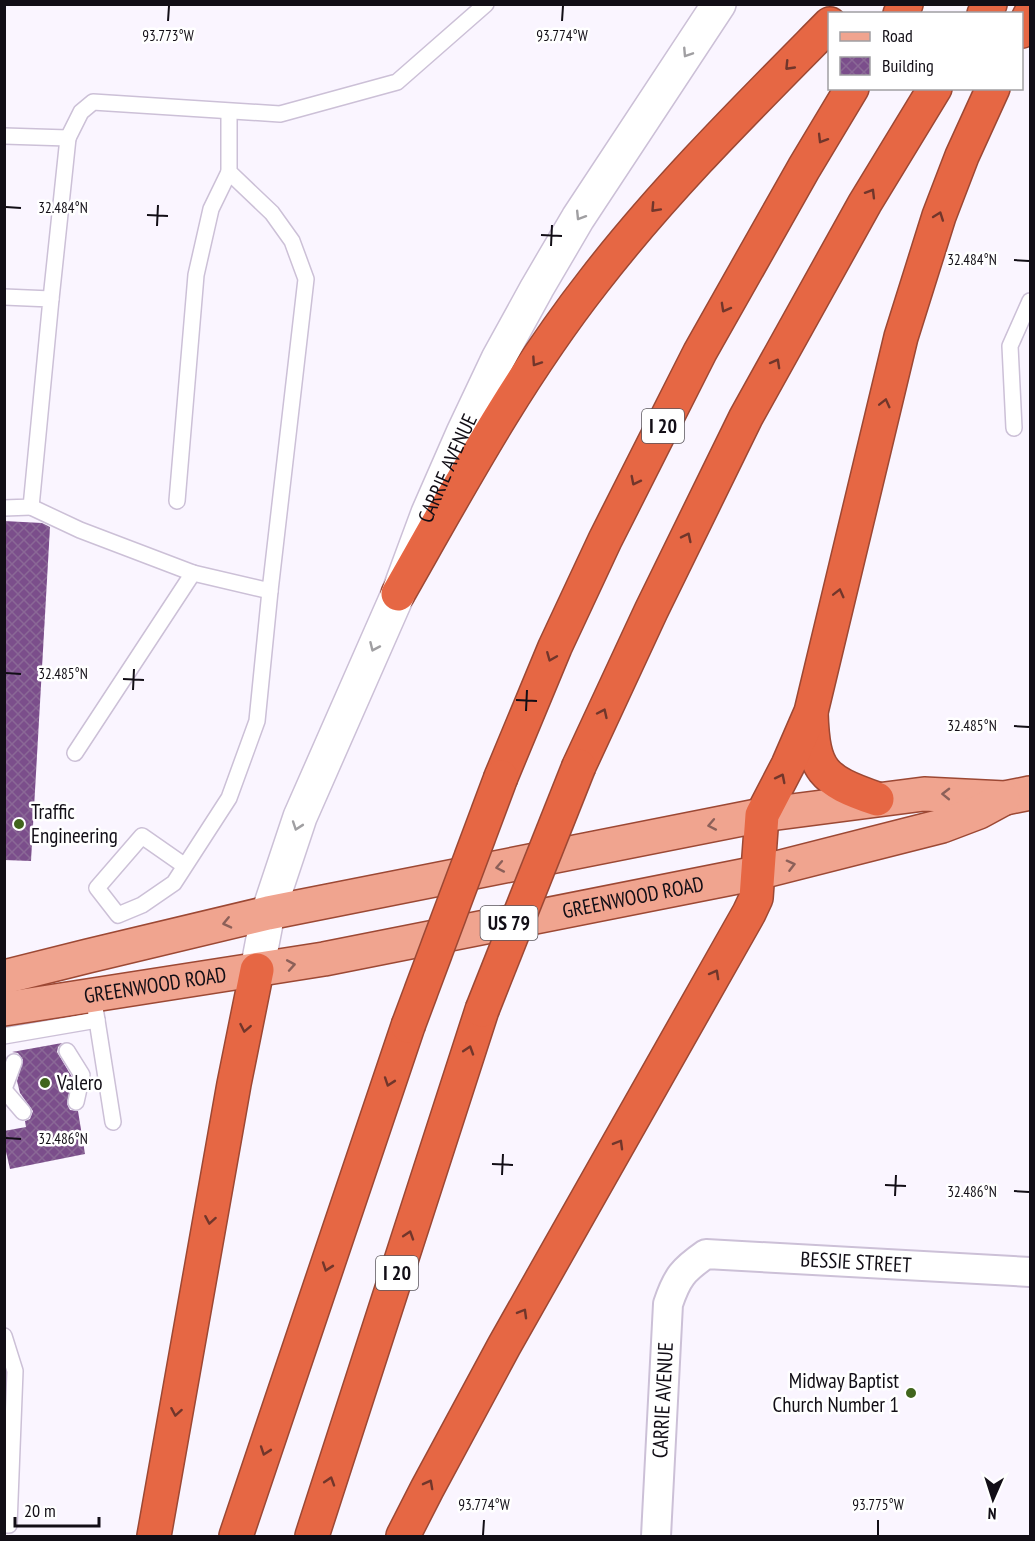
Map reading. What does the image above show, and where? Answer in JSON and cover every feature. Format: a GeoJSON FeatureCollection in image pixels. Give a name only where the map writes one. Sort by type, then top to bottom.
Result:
{"type":"FeatureCollection","features":[{"type":"Feature","properties":{"kind":"highway"},"geometry":{"type":"LineString","coordinates":[[1023,29],[1030,15]]}},
{"type":"Feature","properties":{"kind":"highway"},"geometry":{"type":"LineString","coordinates":[[398,594],[514,394],[592,283],[634,230],[828,26]]}},
{"type":"Feature","properties":{"kind":"highway","name":"I 20"},"geometry":{"type":"LineString","coordinates":[[236,1536],[408,1026],[501,777],[555,647],[605,540],[700,352],[851,90]]}},
{"type":"Feature","properties":{"kind":"highway","name":"I 20"},"geometry":{"type":"LineString","coordinates":[[312,1536],[482,1010],[579,766],[651,611],[746,417],[865,203],[934,90]]}},
{"type":"Feature","properties":{"kind":"highway"},"geometry":{"type":"LineString","coordinates":[[403,1536],[504,1346],[756,898],[762,815],[788,765],[811,712],[898,348],[919,276],[962,156],[992,90]]}},
{"type":"Feature","properties":{"kind":"highway"},"geometry":{"type":"LineString","coordinates":[[811,712],[812,744],[816,758],[825,770],[834,780],[850,790],[877,799]]}},
{"type":"Feature","properties":{"kind":"highway"},"geometry":{"type":"LineString","coordinates":[[154,1536],[256,970]]}},
{"type":"Feature","properties":{"kind":"main road","name":"CARRIE AVENUE"},"geometry":{"type":"LineString","coordinates":[[256,970],[268,913],[300,817],[398,594],[428,513],[498,359],[578,218],[719,4]]}},
{"type":"Feature","properties":{"kind":"main road","name":"GREENWOOD ROAD"},"geometry":{"type":"LineString","coordinates":[[4,977],[268,913],[762,815],[924,794],[1018,795]]}},
{"type":"Feature","properties":{"kind":"main road","name":"GREENWOOD ROAD"},"geometry":{"type":"LineString","coordinates":[[4,1009],[95,1008],[256,970],[324,959],[757,873],[942,826],[1018,795]]}},
{"type":"Feature","properties":{"kind":"street","name":"BESSIE STREET"},"geometry":{"type":"LineString","coordinates":[[686,1268],[706,1254],[1030,1272]]}},
{"type":"Feature","properties":{"kind":"street","name":"CARRIE AVENUE"},"geometry":{"type":"LineString","coordinates":[[656,1536],[668,1304],[674,1285],[686,1268]]}},
{"type":"Feature","properties":{"kind":"lane"},"geometry":{"type":"LineString","coordinates":[[31,507],[68,138],[81,112],[93,102],[280,114],[397,82],[486,4]]}},
{"type":"Feature","properties":{"kind":"lane"},"geometry":{"type":"LineString","coordinates":[[177,501],[196,275],[211,209],[229,172],[229,112]]}},
{"type":"Feature","properties":{"kind":"lane"},"geometry":{"type":"LineString","coordinates":[[4,136],[68,138]]}},
{"type":"Feature","properties":{"kind":"lane"},"geometry":{"type":"LineString","coordinates":[[185,866],[142,836],[97,888],[118,915],[142,905],[174,883],[185,866],[229,798],[256,721],[306,279],[292,241],[272,213],[229,172]]}},
{"type":"Feature","properties":{"kind":"lane"},"geometry":{"type":"LineString","coordinates":[[4,297],[51,299]]}},
{"type":"Feature","properties":{"kind":"lane"},"geometry":{"type":"LineString","coordinates":[[1014,428],[1010,346],[1030,301]]}},
{"type":"Feature","properties":{"kind":"lane"},"geometry":{"type":"LineString","coordinates":[[4,508],[31,507],[80,530],[192,573],[270,591]]}},
{"type":"Feature","properties":{"kind":"lane"},"geometry":{"type":"LineString","coordinates":[[75,753],[192,573]]}},
{"type":"Feature","properties":{"kind":"lane"},"geometry":{"type":"LineString","coordinates":[[4,1036],[95,1008],[113,1122]]}},
{"type":"Feature","properties":{"kind":"lane"},"geometry":{"type":"LineString","coordinates":[[67,1051],[77,1076],[76,1102]]}},
{"type":"Feature","properties":{"kind":"lane"},"geometry":{"type":"LineString","coordinates":[[14,1062],[8,1089],[23,1112]]}},
{"type":"Feature","properties":{"kind":"lane"},"geometry":{"type":"LineString","coordinates":[[77,1076],[105,1071]]}},
{"type":"Feature","properties":{"kind":"lane"},"geometry":{"type":"LineString","coordinates":[[4,1336],[15,1371],[9,1525],[4,1525]]}},
{"type":"Feature","properties":{"kind":"building"},"geometry":{"type":"Polygon","coordinates":[[[4,521],[42,523],[50,527],[31,861],[4,860],[4,521]]]}},
{"type":"Feature","properties":{"kind":"building"},"geometry":{"type":"Polygon","coordinates":[[[62,1043],[57,1052],[72,1077],[67,1104],[70,1110],[78,1111],[85,1154],[10,1169],[4,1143],[4,1131],[26,1127],[25,1121],[30,1119],[33,1111],[20,1093],[17,1081],[23,1060],[18,1053],[12,1052],[62,1043]]]}},
{"type":"Feature","properties":{"kind":"place","name":"Traffic Engineering"},"geometry":{"type":"Point","coordinates":[19,824]}},
{"type":"Feature","properties":{"kind":"place","name":"Valero"},"geometry":{"type":"Point","coordinates":[45,1083]}},
{"type":"Feature","properties":{"kind":"place","name":"Midway Baptist Church Number 1"},"geometry":{"type":"Point","coordinates":[911,1393]}}]}
